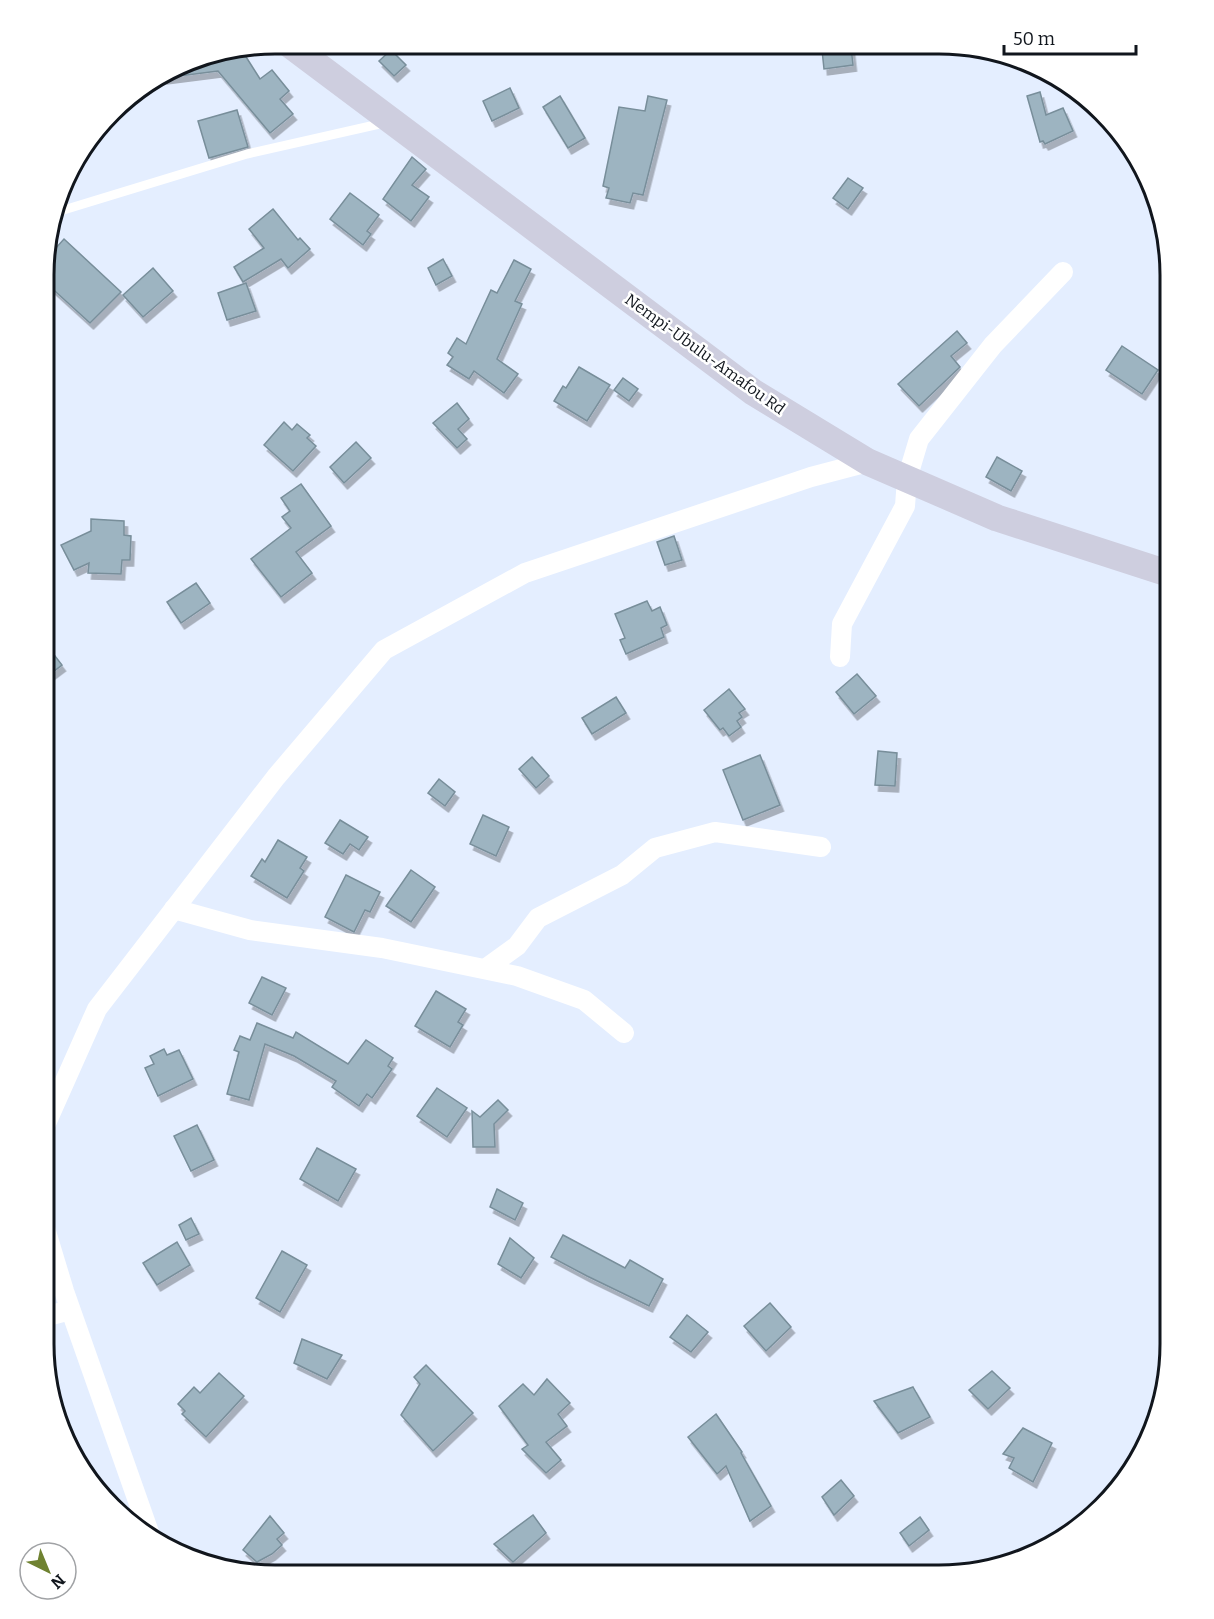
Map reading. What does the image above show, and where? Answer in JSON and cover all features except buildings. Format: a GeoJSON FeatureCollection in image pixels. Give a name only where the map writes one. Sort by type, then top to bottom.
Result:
{"type":"FeatureCollection","features":[{"type":"Feature","properties":{"kind":"street","name":"Nempi-Ubulu-Amafou Rd"},"geometry":{"type":"LineString","coordinates":[[302,54],[753,392],[868,462],[997,518],[1160,571]]}},
{"type":"Feature","properties":{"kind":"street"},"geometry":{"type":"LineString","coordinates":[[840,657],[842,624],[905,506],[907,479],[920,439],[993,345],[1064,272]]}},
{"type":"Feature","properties":{"kind":"street"},"geometry":{"type":"LineString","coordinates":[[54,1105],[97,1008],[276,777],[384,650],[525,573],[811,477],[868,462]]}},
{"type":"Feature","properties":{"kind":"street"},"geometry":{"type":"LineString","coordinates":[[485,969],[517,946],[538,918],[622,875],[655,848],[715,832],[821,847]]}},
{"type":"Feature","properties":{"kind":"street"},"geometry":{"type":"LineString","coordinates":[[174,909],[250,930],[382,948],[517,976],[584,1000],[624,1033]]}},
{"type":"Feature","properties":{"kind":"street"},"geometry":{"type":"LineString","coordinates":[[54,1258],[70,1310],[146,1523]]}},
{"type":"Feature","properties":{"kind":"street"},"geometry":{"type":"LineString","coordinates":[[54,1314],[70,1310]]}},
{"type":"Feature","properties":{"kind":"lane"},"geometry":{"type":"LineString","coordinates":[[64,210],[247,154],[390,121]]}}]}
